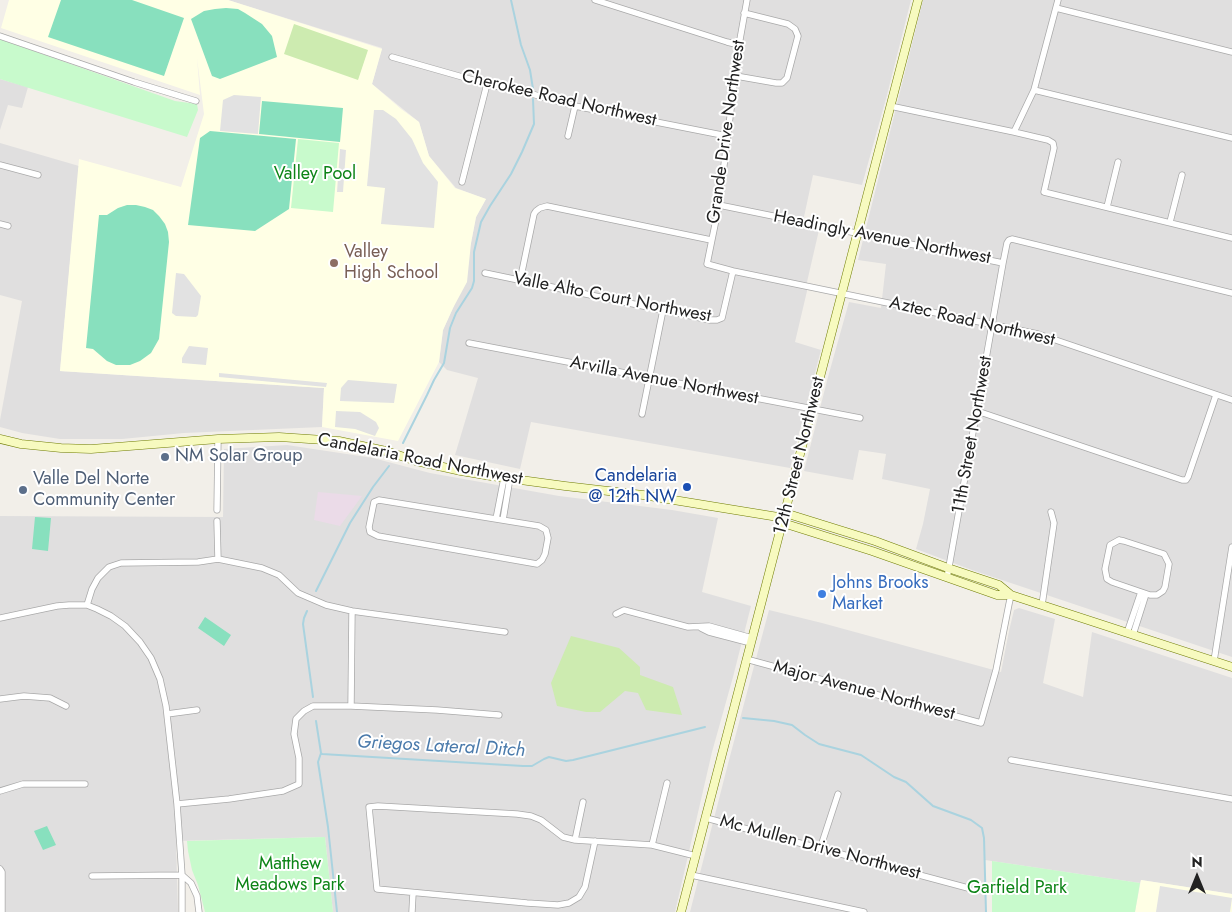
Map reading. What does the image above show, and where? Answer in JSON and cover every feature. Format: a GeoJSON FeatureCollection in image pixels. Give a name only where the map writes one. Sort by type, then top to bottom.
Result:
{"type":"FeatureCollection","features":[{"type":"Feature","properties":{"kind":"main road","name":"12th Street Northwest"},"geometry":{"type":"LineString","coordinates":[[682,912],[782,518],[918,0]]}},
{"type":"Feature","properties":{"kind":"main road","name":"Candelaria Road Northwest"},"geometry":{"type":"LineString","coordinates":[[0,439],[20,444],[53,448],[92,449],[218,439],[279,437],[339,440],[386,451],[416,461],[461,470],[507,478],[643,495],[782,518],[876,541],[999,585],[1011,595]]}},
{"type":"Feature","properties":{"kind":"main road","name":"Candelaria Road Northwest"},"geometry":{"type":"LineString","coordinates":[[782,518],[997,595],[1011,595],[1232,667]]}},
{"type":"Feature","properties":{"kind":"street"},"geometry":{"type":"LineString","coordinates":[[595,0],[739,45]]}},
{"type":"Feature","properties":{"kind":"street","name":"Grande Drive Northwest"},"geometry":{"type":"LineString","coordinates":[[707,264],[719,205],[739,45],[747,0]]}},
{"type":"Feature","properties":{"kind":"street"},"geometry":{"type":"LineString","coordinates":[[1014,132],[1034,90],[1058,0]]}},
{"type":"Feature","properties":{"kind":"street"},"geometry":{"type":"LineString","coordinates":[[1056,8],[1232,52]]}},
{"type":"Feature","properties":{"kind":"street"},"geometry":{"type":"LineString","coordinates":[[736,76],[782,83],[787,78],[798,36],[795,29],[788,24],[744,13]]}},
{"type":"Feature","properties":{"kind":"street"},"geometry":{"type":"LineString","coordinates":[[0,36],[134,82],[196,100]]}},
{"type":"Feature","properties":{"kind":"street","name":"Cherokee Road Northwest"},"geometry":{"type":"LineString","coordinates":[[392,57],[574,106],[728,136]]}},
{"type":"Feature","properties":{"kind":"street"},"geometry":{"type":"LineString","coordinates":[[462,182],[487,84]]}},
{"type":"Feature","properties":{"kind":"street"},"geometry":{"type":"LineString","coordinates":[[1034,90],[1232,138]]}},
{"type":"Feature","properties":{"kind":"street"},"geometry":{"type":"LineString","coordinates":[[568,136],[574,106]]}},
{"type":"Feature","properties":{"kind":"street"},"geometry":{"type":"LineString","coordinates":[[890,106],[1048,140],[1053,143],[1054,148],[1044,192],[1232,238]]}},
{"type":"Feature","properties":{"kind":"street"},"geometry":{"type":"LineString","coordinates":[[1107,207],[1118,162]]}},
{"type":"Feature","properties":{"kind":"street"},"geometry":{"type":"LineString","coordinates":[[0,165],[38,175]]}},
{"type":"Feature","properties":{"kind":"street"},"geometry":{"type":"LineString","coordinates":[[1170,222],[1182,175]]}},
{"type":"Feature","properties":{"kind":"street","name":"Headingly Avenue Northwest"},"geometry":{"type":"LineString","coordinates":[[719,205],[1003,263],[1007,243],[1012,239],[1232,293]]}},
{"type":"Feature","properties":{"kind":"street"},"geometry":{"type":"LineString","coordinates":[[520,281],[534,214],[540,208],[546,206],[711,240]]}},
{"type":"Feature","properties":{"kind":"street"},"geometry":{"type":"LineString","coordinates":[[0,224],[8,226]]}},
{"type":"Feature","properties":{"kind":"street","name":"11th Street Northwest"},"geometry":{"type":"LineString","coordinates":[[947,578],[1003,263]]}},
{"type":"Feature","properties":{"kind":"street","name":"Aztec Road Northwest"},"geometry":{"type":"LineString","coordinates":[[707,264],[841,294],[1038,334],[1232,400]]}},
{"type":"Feature","properties":{"kind":"street","name":"Valle Alto Court Northwest"},"geometry":{"type":"LineString","coordinates":[[485,273],[717,320],[722,318],[733,271]]}},
{"type":"Feature","properties":{"kind":"street"},"geometry":{"type":"LineString","coordinates":[[642,414],[663,310]]}},
{"type":"Feature","properties":{"kind":"street","name":"Arvilla Avenue Northwest"},"geometry":{"type":"LineString","coordinates":[[469,344],[860,418]]}},
{"type":"Feature","properties":{"kind":"street"},"geometry":{"type":"LineString","coordinates":[[977,411],[1186,480],[1216,395]]}},
{"type":"Feature","properties":{"kind":"street"},"geometry":{"type":"LineString","coordinates":[[217,510],[218,439]]}},
{"type":"Feature","properties":{"kind":"street"},"geometry":{"type":"LineString","coordinates":[[496,519],[507,478]]}},
{"type":"Feature","properties":{"kind":"street"},"geometry":{"type":"LineString","coordinates":[[503,520],[507,478]]}},
{"type":"Feature","properties":{"kind":"street"},"geometry":{"type":"LineString","coordinates":[[379,500],[496,519],[539,526],[546,530],[548,538],[542,560],[537,564],[378,536],[370,532],[369,527],[374,502],[379,500]]}},
{"type":"Feature","properties":{"kind":"street"},"geometry":{"type":"LineString","coordinates":[[1042,605],[1054,523],[1051,512]]}},
{"type":"Feature","properties":{"kind":"street"},"geometry":{"type":"LineString","coordinates":[[217,521],[218,559]]}},
{"type":"Feature","properties":{"kind":"street"},"geometry":{"type":"LineString","coordinates":[[1124,540],[1164,554],[1167,558],[1169,564],[1165,587],[1157,595],[1143,593],[1107,579],[1106,570],[1110,545],[1114,542],[1124,540]]}},
{"type":"Feature","properties":{"kind":"street"},"geometry":{"type":"LineString","coordinates":[[1214,661],[1232,547]]}},
{"type":"Feature","properties":{"kind":"street"},"geometry":{"type":"LineString","coordinates":[[87,605],[98,578],[109,566],[121,563],[198,562],[218,559],[262,568],[279,576],[298,593],[326,605],[352,611],[505,632]]}},
{"type":"Feature","properties":{"kind":"street"},"geometry":{"type":"LineString","coordinates":[[1130,634],[1143,593]]}},
{"type":"Feature","properties":{"kind":"street","name":"Major Avenue Northwest"},"geometry":{"type":"LineString","coordinates":[[746,659],[981,723],[996,670],[1011,595]]}},
{"type":"Feature","properties":{"kind":"street"},"geometry":{"type":"LineString","coordinates":[[0,618],[69,604],[87,605],[112,616],[125,626],[140,642],[151,658],[162,688],[177,804],[182,875],[182,912]]}},
{"type":"Feature","properties":{"kind":"street"},"geometry":{"type":"LineString","coordinates":[[616,614],[624,610],[752,641]]}},
{"type":"Feature","properties":{"kind":"street"},"geometry":{"type":"LineString","coordinates":[[351,706],[352,611]]}},
{"type":"Feature","properties":{"kind":"street"},"geometry":{"type":"LineString","coordinates":[[0,699],[24,696],[50,698],[66,706]]}},
{"type":"Feature","properties":{"kind":"street"},"geometry":{"type":"LineString","coordinates":[[177,804],[283,792],[299,784],[299,758],[294,734],[296,719],[313,706],[437,710],[499,716]]}},
{"type":"Feature","properties":{"kind":"street"},"geometry":{"type":"LineString","coordinates":[[166,714],[197,710]]}},
{"type":"Feature","properties":{"kind":"street"},"geometry":{"type":"LineString","coordinates":[[1011,760],[1232,799]]}},
{"type":"Feature","properties":{"kind":"street"},"geometry":{"type":"LineString","coordinates":[[652,844],[667,783]]}},
{"type":"Feature","properties":{"kind":"street"},"geometry":{"type":"LineString","coordinates":[[0,791],[22,784],[85,784]]}},
{"type":"Feature","properties":{"kind":"street"},"geometry":{"type":"LineString","coordinates":[[820,849],[838,794]]}},
{"type":"Feature","properties":{"kind":"street"},"geometry":{"type":"LineString","coordinates":[[576,840],[583,802]]}},
{"type":"Feature","properties":{"kind":"street"},"geometry":{"type":"LineString","coordinates":[[595,841],[585,887],[579,897],[569,903],[550,905],[377,889],[370,807],[532,816],[541,820],[563,837],[576,840],[595,841],[652,844],[696,856]]}},
{"type":"Feature","properties":{"kind":"street","name":"Mc Mullen Drive Northwest"},"geometry":{"type":"LineString","coordinates":[[706,818],[968,888]]}},
{"type":"Feature","properties":{"kind":"street"},"geometry":{"type":"LineString","coordinates":[[0,869],[2,872],[2,912]]}},
{"type":"Feature","properties":{"kind":"street"},"geometry":{"type":"LineString","coordinates":[[92,876],[182,875],[191,883],[197,896],[199,912]]}},
{"type":"Feature","properties":{"kind":"street"},"geometry":{"type":"LineString","coordinates":[[691,875],[864,912]]}},
{"type":"Feature","properties":{"kind":"street"},"geometry":{"type":"LineString","coordinates":[[412,912],[414,893]]}},
{"type":"Feature","properties":{"kind":"shaded area","name":"Valley High School"},"geometry":{"type":"Polygon","coordinates":[[[9,0],[228,0],[382,49],[372,84],[419,122],[429,156],[455,188],[486,199],[476,217],[467,282],[443,330],[439,362],[398,441],[322,427],[324,388],[60,371],[79,159],[181,187],[204,114],[197,58],[200,95],[1,28],[9,0]]]}},
{"type":"Feature","properties":{"kind":"shaded area"},"geometry":{"type":"Polygon","coordinates":[[[228,0],[911,0],[862,185],[813,175],[802,226],[819,230],[795,342],[821,350],[790,468],[531,422],[520,469],[455,455],[478,378],[447,370],[439,362],[443,330],[453,308],[471,243],[476,217],[486,199],[456,188],[429,156],[419,122],[372,84],[382,48],[228,0]]]}},
{"type":"Feature","properties":{"kind":"shaded area"},"geometry":{"type":"Polygon","coordinates":[[[923,0],[1232,0],[1232,657],[972,570],[916,549],[930,489],[882,479],[886,454],[859,450],[853,480],[804,471],[849,302],[881,308],[886,264],[858,260],[923,0]]]}},
{"type":"Feature","properties":{"kind":"shaded area"},"geometry":{"type":"Polygon","coordinates":[[[0,79],[28,87],[22,108],[8,105],[0,130],[0,79]]]}},
{"type":"Feature","properties":{"kind":"shaded area"},"geometry":{"type":"Polygon","coordinates":[[[234,95],[261,97],[258,134],[220,131],[223,100],[234,95]]]}},
{"type":"Feature","properties":{"kind":"shaded area"},"geometry":{"type":"Polygon","coordinates":[[[374,110],[383,110],[396,119],[412,139],[423,163],[438,182],[434,228],[381,224],[385,188],[367,186],[374,110]]]}},
{"type":"Feature","properties":{"kind":"shaded area"},"geometry":{"type":"Polygon","coordinates":[[[0,143],[79,166],[60,371],[324,388],[322,427],[184,433],[122,439],[60,439],[22,433],[0,427],[22,301],[0,295],[0,143]]]}},
{"type":"Feature","properties":{"kind":"shaded area"},"geometry":{"type":"Polygon","coordinates":[[[340,149],[346,150],[343,192],[337,192],[340,149]]]}},
{"type":"Feature","properties":{"kind":"shaded area"},"geometry":{"type":"Polygon","coordinates":[[[176,273],[184,274],[201,296],[196,317],[176,316],[172,313],[176,273]]]}},
{"type":"Feature","properties":{"kind":"shaded area"},"geometry":{"type":"Polygon","coordinates":[[[189,346],[208,348],[206,365],[182,363],[182,358],[189,346]]]}},
{"type":"Feature","properties":{"kind":"shaded area"},"geometry":{"type":"Polygon","coordinates":[[[219,373],[327,383],[326,387],[219,377],[219,373]]]}},
{"type":"Feature","properties":{"kind":"shaded area"},"geometry":{"type":"Polygon","coordinates":[[[348,380],[397,384],[394,403],[340,401],[341,388],[348,380]]]}},
{"type":"Feature","properties":{"kind":"shaded area"},"geometry":{"type":"Polygon","coordinates":[[[336,411],[360,412],[376,422],[379,428],[375,436],[355,429],[335,427],[336,411]]]}},
{"type":"Feature","properties":{"kind":"shaded area"},"geometry":{"type":"Polygon","coordinates":[[[287,445],[373,458],[430,473],[559,496],[672,510],[718,518],[702,592],[751,606],[712,752],[675,912],[333,912],[325,837],[176,841],[178,912],[0,912],[0,516],[223,517],[224,449],[287,445]]]}},
{"type":"Feature","properties":{"kind":"shaded area"},"geometry":{"type":"Polygon","coordinates":[[[318,492],[362,496],[340,526],[314,520],[318,492]]]}},
{"type":"Feature","properties":{"kind":"shaded area"},"geometry":{"type":"Polygon","coordinates":[[[1019,608],[1055,619],[1043,683],[1083,697],[1092,632],[1232,678],[1232,894],[1141,880],[1140,883],[985,860],[985,912],[690,912],[769,610],[1001,672],[1014,610],[1019,608]]]}},
{"type":"Feature","properties":{"kind":"shaded area"},"geometry":{"type":"Polygon","coordinates":[[[1141,880],[1232,894],[1232,912],[1135,912],[1141,880]]]}},
{"type":"Feature","properties":{"kind":"shaded area"},"geometry":{"type":"Polygon","coordinates":[[[1160,886],[1232,898],[1230,912],[1156,912],[1160,886]]]}},
{"type":"Feature","properties":{"kind":"green space"},"geometry":{"type":"Polygon","coordinates":[[[61,0],[132,0],[184,18],[164,76],[48,37],[61,0]]]}},
{"type":"Feature","properties":{"kind":"green space"},"geometry":{"type":"Polygon","coordinates":[[[226,8],[238,9],[262,24],[272,36],[277,57],[220,79],[212,76],[191,19],[204,11],[226,8]]]}},
{"type":"Feature","properties":{"kind":"green space"},"geometry":{"type":"Polygon","coordinates":[[[294,24],[368,50],[358,80],[284,54],[294,24]]]}},
{"type":"Feature","properties":{"kind":"green space"},"geometry":{"type":"Polygon","coordinates":[[[0,39],[175,101],[197,104],[198,110],[187,137],[0,79],[0,39]]]}},
{"type":"Feature","properties":{"kind":"green space"},"geometry":{"type":"Polygon","coordinates":[[[262,101],[343,108],[340,142],[259,134],[262,101]]]}},
{"type":"Feature","properties":{"kind":"green space"},"geometry":{"type":"Polygon","coordinates":[[[210,131],[296,139],[289,209],[255,231],[188,225],[200,138],[210,131]]]}},
{"type":"Feature","properties":{"kind":"green space","name":"Valley Pool"},"geometry":{"type":"Polygon","coordinates":[[[298,139],[339,143],[333,212],[291,208],[298,139]]]}},
{"type":"Feature","properties":{"kind":"green space"},"geometry":{"type":"Polygon","coordinates":[[[127,205],[136,205],[153,210],[165,224],[169,242],[159,339],[151,353],[140,361],[130,365],[116,365],[107,361],[93,349],[86,348],[99,215],[107,215],[127,205]]]}},
{"type":"Feature","properties":{"kind":"green space"},"geometry":{"type":"Polygon","coordinates":[[[35,517],[51,518],[48,551],[32,549],[35,517]]]}},
{"type":"Feature","properties":{"kind":"green space"},"geometry":{"type":"Polygon","coordinates":[[[205,617],[231,635],[224,646],[198,628],[205,617]]]}},
{"type":"Feature","properties":{"kind":"green space"},"geometry":{"type":"Polygon","coordinates":[[[571,636],[619,648],[640,667],[640,675],[673,687],[682,715],[646,710],[638,693],[625,691],[600,712],[586,712],[557,706],[551,683],[571,636]]]}},
{"type":"Feature","properties":{"kind":"green space"},"geometry":{"type":"Polygon","coordinates":[[[47,826],[56,845],[43,850],[34,831],[47,826]]]}},
{"type":"Feature","properties":{"kind":"green space","name":"Matthew Meadows Park"},"geometry":{"type":"Polygon","coordinates":[[[325,837],[333,912],[205,912],[192,870],[187,841],[325,837]]]}},
{"type":"Feature","properties":{"kind":"green space","name":"Garfield Park"},"geometry":{"type":"Polygon","coordinates":[[[992,861],[1140,883],[1135,912],[992,912],[992,861]]]}},
{"type":"Feature","properties":{"kind":"waterway","name":"Griegos Lateral Ditch"},"geometry":{"type":"LineString","coordinates":[[511,0],[521,45],[530,70],[533,89]]}},
{"type":"Feature","properties":{"kind":"waterway","name":"Griegos Lateral Ditch"},"geometry":{"type":"LineString","coordinates":[[403,443],[444,363],[450,328],[474,281],[474,252],[481,222],[511,174],[534,124],[533,99]]}},
{"type":"Feature","properties":{"kind":"waterway","name":"Griegos Lateral Ditch"},"geometry":{"type":"LineString","coordinates":[[316,591],[350,523],[389,466]]}},
{"type":"Feature","properties":{"kind":"waterway","name":"Griegos Lateral Ditch"},"geometry":{"type":"LineString","coordinates":[[307,611],[303,624],[313,697]]}},
{"type":"Feature","properties":{"kind":"waterway","name":"Griegos Lateral Ditch"},"geometry":{"type":"LineString","coordinates":[[743,718],[792,725],[819,744],[861,755],[894,777],[906,782],[933,806],[971,820],[982,828],[984,838],[986,912]]}},
{"type":"Feature","properties":{"kind":"waterway","name":"Griegos Lateral Ditch"},"geometry":{"type":"LineString","coordinates":[[316,721],[322,754],[523,766],[532,766],[549,757],[566,761],[573,760],[705,727]]}},
{"type":"Feature","properties":{"kind":"waterway"},"geometry":{"type":"LineString","coordinates":[[321,753],[318,762],[328,827],[337,912]]}},
{"type":"Feature","properties":{"kind":"place","name":"Valley High School"},"geometry":{"type":"Point","coordinates":[334,263]}},
{"type":"Feature","properties":{"kind":"place","name":"NM Solar Group"},"geometry":{"type":"Point","coordinates":[165,457]}},
{"type":"Feature","properties":{"kind":"place","name":"Candelaria @ 12th NW"},"geometry":{"type":"Point","coordinates":[687,487]}},
{"type":"Feature","properties":{"kind":"place","name":"Valle Del Norte Community Center"},"geometry":{"type":"Point","coordinates":[23,490]}},
{"type":"Feature","properties":{"kind":"place","name":"Johns Brooks Market"},"geometry":{"type":"Point","coordinates":[822,594]}}]}
